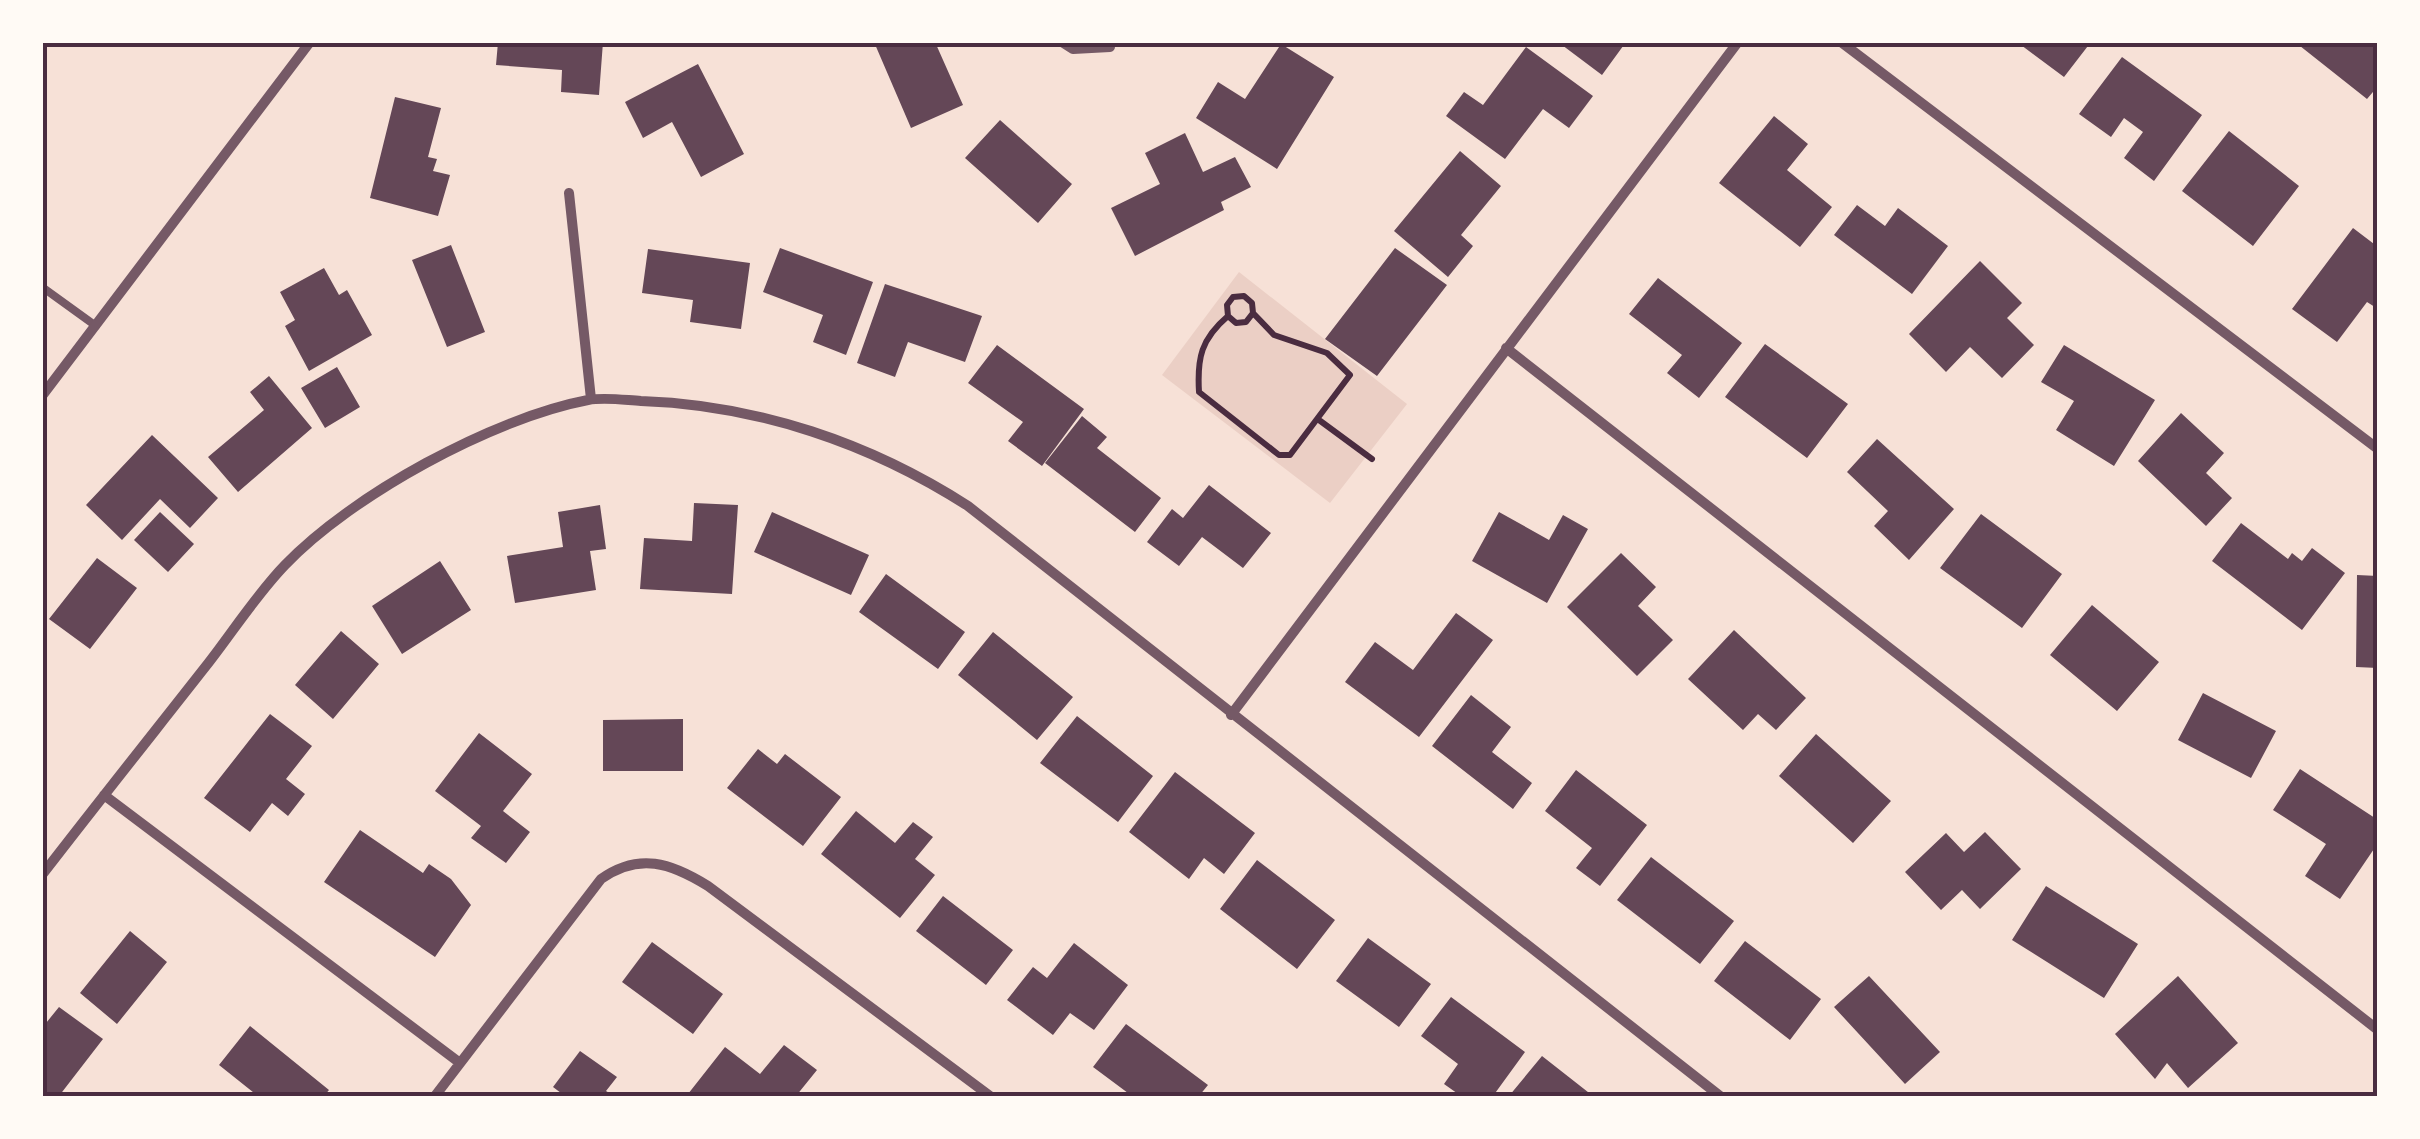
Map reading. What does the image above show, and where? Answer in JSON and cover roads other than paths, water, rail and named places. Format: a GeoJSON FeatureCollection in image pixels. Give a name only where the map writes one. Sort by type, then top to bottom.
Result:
{"type":"FeatureCollection","features":[{"type":"Feature","properties":{"kind":"street"},"geometry":{"type":"LineString","coordinates":[[42,396],[310,42]]}},
{"type":"Feature","properties":{"kind":"street"},"geometry":{"type":"LineString","coordinates":[[1062,42],[1073,48],[1110,47]]}},
{"type":"Feature","properties":{"kind":"street"},"geometry":{"type":"LineString","coordinates":[[1231,715],[1738,42]]}},
{"type":"Feature","properties":{"kind":"street"},"geometry":{"type":"LineString","coordinates":[[1841,42],[2378,449]]}},
{"type":"Feature","properties":{"kind":"street"},"geometry":{"type":"LineString","coordinates":[[569,193],[591,399]]}},
{"type":"Feature","properties":{"kind":"street"},"geometry":{"type":"LineString","coordinates":[[1506,348],[2378,1030]]}},
{"type":"Feature","properties":{"kind":"street"},"geometry":{"type":"LineString","coordinates":[[42,875],[286,564],[337,522],[472,439],[591,399],[664,402],[739,412],[814,432],[910,468],[968,506],[1720,1096]]}},
{"type":"Feature","properties":{"kind":"street"},"geometry":{"type":"LineString","coordinates":[[104,796],[460,1063]]}},
{"type":"Feature","properties":{"kind":"street"},"geometry":{"type":"LineString","coordinates":[[435,1096],[600,879],[636,862],[681,869],[708,886],[990,1096]]}},
{"type":"Feature","properties":{"kind":"lane"},"geometry":{"type":"LineString","coordinates":[[42,286],[96,326]]}}]}
